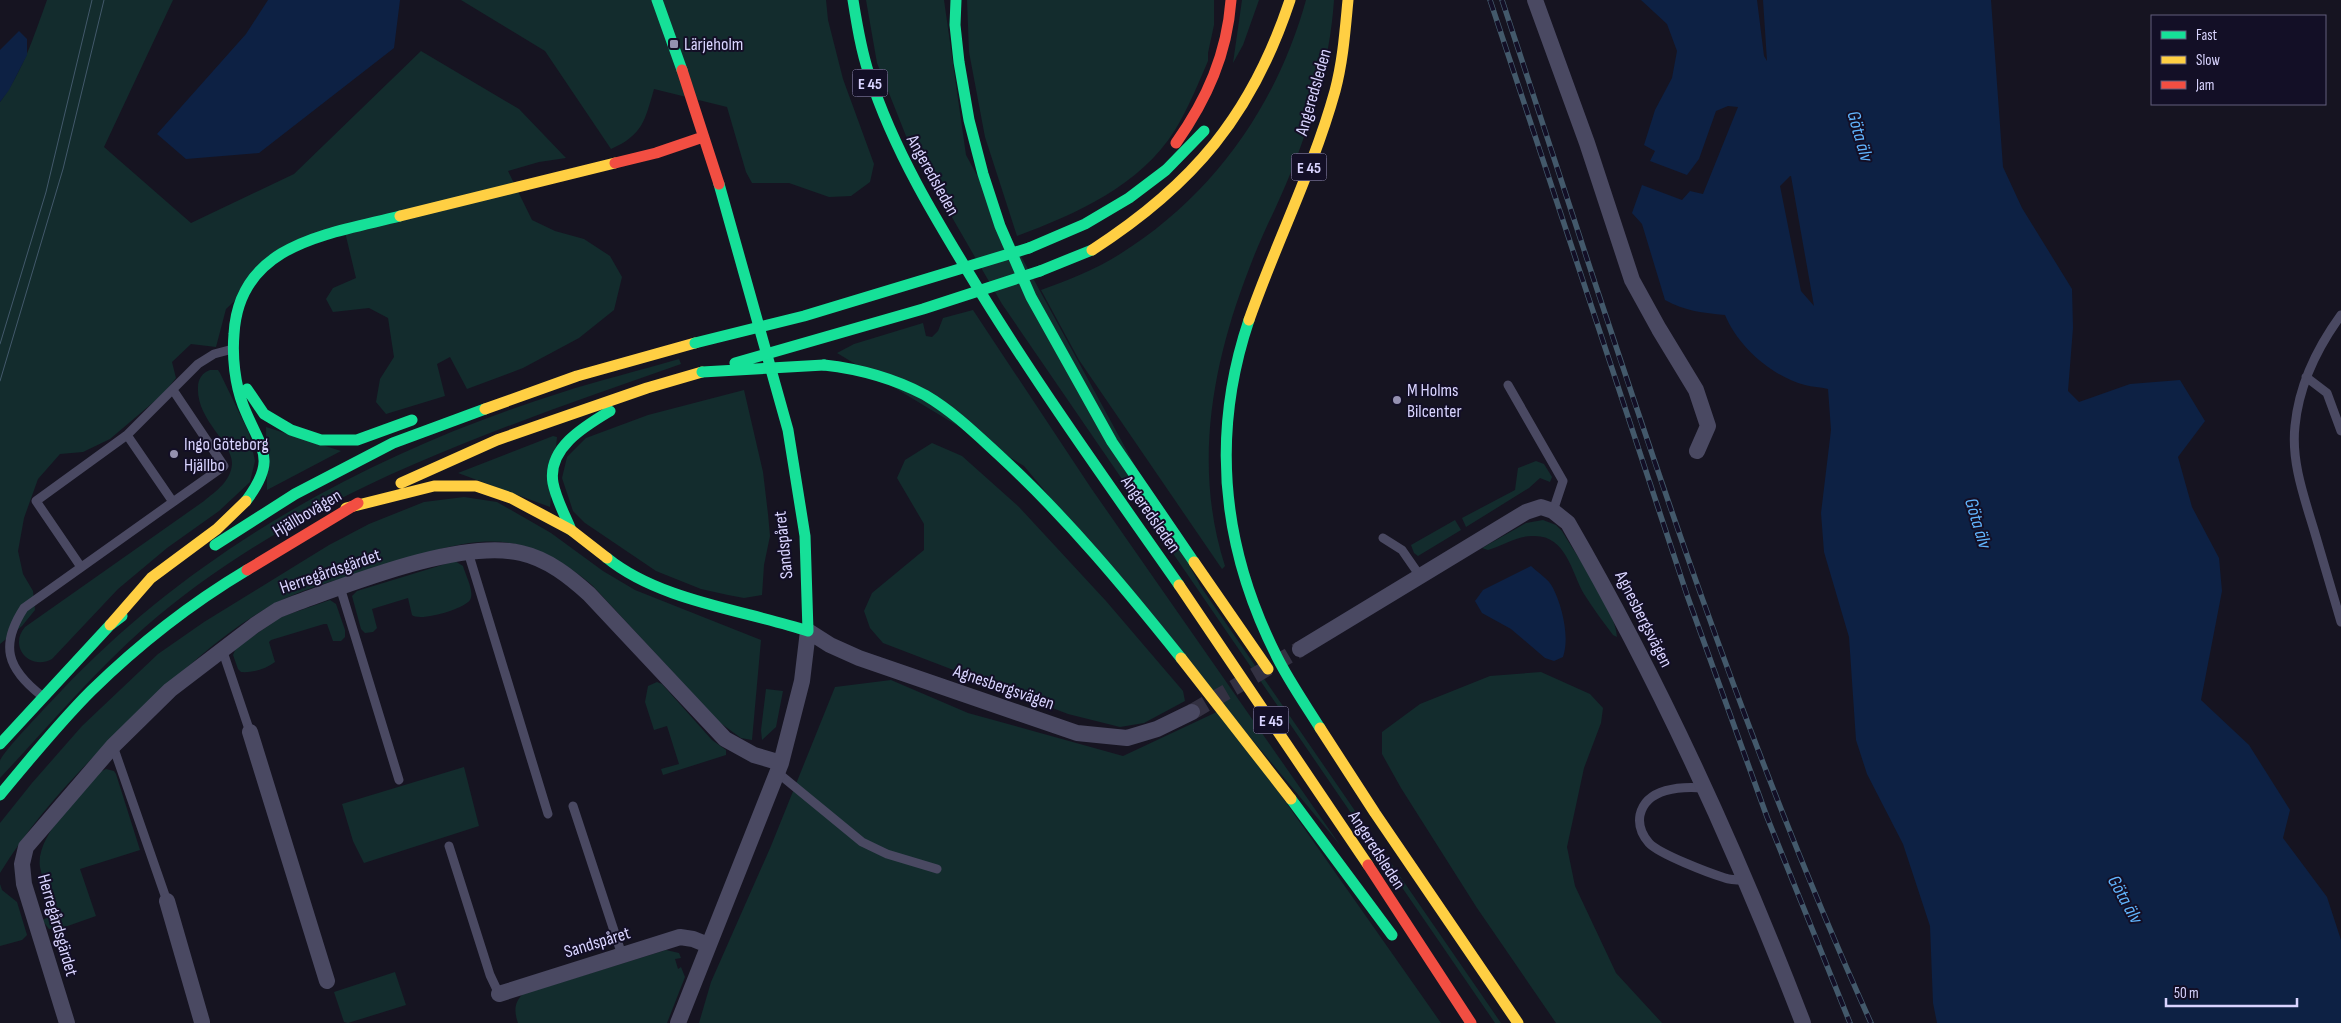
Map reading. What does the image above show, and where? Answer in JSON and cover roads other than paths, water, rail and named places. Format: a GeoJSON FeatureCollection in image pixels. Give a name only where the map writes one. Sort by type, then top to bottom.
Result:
{"type":"FeatureCollection","features":[{"type":"Feature","properties":{"kind":"main road","name":"Sandspåret"},"geometry":{"type":"LineString","coordinates":[[657,0],[674,44],[703,137],[788,430],[804,536],[808,631]]}},
{"type":"Feature","properties":{"kind":"main road","name":"Angeredsleden"},"geometry":{"type":"LineString","coordinates":[[853,0],[861,50],[869,80],[889,132],[931,211],[997,319],[1225,651],[1470,1023]]}},
{"type":"Feature","properties":{"kind":"main road"},"geometry":{"type":"LineString","coordinates":[[956,0],[955,25],[959,62],[969,120],[983,174],[1000,226],[1031,298],[1112,442],[1272,675]]}},
{"type":"Feature","properties":{"kind":"main road"},"geometry":{"type":"LineString","coordinates":[[1129,198],[1175,144],[1206,98],[1215,79],[1224,50],[1231,0]]}},
{"type":"Feature","properties":{"kind":"main road"},"geometry":{"type":"LineString","coordinates":[[702,372],[913,311],[1040,271],[1092,250],[1116,237],[1152,210],[1189,174],[1226,132],[1250,95],[1268,59],[1290,0]]}},
{"type":"Feature","properties":{"kind":"main road","name":"Angeredsleden"},"geometry":{"type":"LineString","coordinates":[[1348,0],[1342,61],[1335,90],[1310,164],[1248,321],[1232,380],[1224,442],[1227,507],[1232,537],[1243,577],[1276,657],[1355,785],[1518,1023]]}},
{"type":"Feature","properties":{"kind":"main road"},"geometry":{"type":"LineString","coordinates":[[1129,198],[1166,170],[1210,123]]}},
{"type":"Feature","properties":{"kind":"main road"},"geometry":{"type":"LineString","coordinates":[[110,625],[156,573],[227,520],[251,496],[263,473],[265,462],[262,447],[240,397],[232,332],[238,302],[250,282],[266,263],[289,247],[342,231],[656,152],[703,137]]}},
{"type":"Feature","properties":{"kind":"main road","name":"Hjällbovägen"},"geometry":{"type":"LineString","coordinates":[[0,744],[42,696],[110,625],[192,559],[295,494],[393,443],[577,376],[804,316],[1029,248],[1086,224],[1129,198]]}},
{"type":"Feature","properties":{"kind":"main road"},"geometry":{"type":"LineString","coordinates":[[702,372],[824,365],[845,366],[880,374],[935,402],[955,415],[1031,486],[1116,580],[1184,662],[1314,829],[1400,946]]}},
{"type":"Feature","properties":{"kind":"main road","name":"Hjällbovägen"},"geometry":{"type":"LineString","coordinates":[[0,795],[48,736],[91,692],[162,628],[213,590],[346,508],[497,440],[647,388],[702,372]]}},
{"type":"Feature","properties":{"kind":"main road"},"geometry":{"type":"LineString","coordinates":[[496,392],[577,376]]}},
{"type":"Feature","properties":{"kind":"main road"},"geometry":{"type":"LineString","coordinates":[[237,380],[249,390],[264,414],[291,430],[321,440],[358,440],[422,416]]}},
{"type":"Feature","properties":{"kind":"main road"},"geometry":{"type":"LineString","coordinates":[[571,530],[556,493],[552,473],[562,447],[587,424],[647,388]]}},
{"type":"Feature","properties":{"kind":"main road"},"geometry":{"type":"LineString","coordinates":[[346,508],[416,489],[438,485],[466,484],[527,504],[555,524],[571,530],[633,576],[688,598],[768,618],[808,631]]}},
{"type":"Feature","properties":{"kind":"main road"},"geometry":{"type":"LineString","coordinates":[[1283,691],[1355,785]]}},
{"type":"Feature","properties":{"kind":"street"},"geometry":{"type":"LineString","coordinates":[[1535,0],[1587,143],[1632,280],[1696,390],[1708,426],[1696,451]]}},
{"type":"Feature","properties":{"kind":"street"},"geometry":{"type":"LineString","coordinates":[[1300,649],[1526,512],[1540,507],[1553,511]]}},
{"type":"Feature","properties":{"kind":"street","name":"Agnesbergsvägen"},"geometry":{"type":"LineString","coordinates":[[1553,511],[1568,523],[1606,589],[1664,701],[1744,880],[1803,1023]]}},
{"type":"Feature","properties":{"kind":"street","name":"Herregårdsgärdet"},"geometry":{"type":"LineString","coordinates":[[67,1023],[24,884],[22,864],[26,847],[34,835],[113,746],[170,690],[222,649],[278,610],[340,587],[416,564],[468,552],[486,550],[521,553],[538,559],[570,576],[589,594],[725,739],[780,768]]}},
{"type":"Feature","properties":{"kind":"street","name":"Agnesbergsvägen"},"geometry":{"type":"LineString","coordinates":[[808,631],[830,645],[859,658],[1077,733],[1126,738],[1157,729],[1192,712]]}},
{"type":"Feature","properties":{"kind":"street","name":"Sandspåret"},"geometry":{"type":"LineString","coordinates":[[678,1023],[780,768],[802,681],[808,631]]}},
{"type":"Feature","properties":{"kind":"street"},"geometry":{"type":"LineString","coordinates":[[250,732],[327,981]]}},
{"type":"Feature","properties":{"kind":"street"},"geometry":{"type":"LineString","coordinates":[[167,901],[202,1022]]}},
{"type":"Feature","properties":{"kind":"street","name":"Sandspåret"},"geometry":{"type":"LineString","coordinates":[[499,994],[680,938],[708,945]]}},
{"type":"Feature","properties":{"kind":"lane"},"geometry":{"type":"LineString","coordinates":[[2341,315],[2321,342],[2306,377],[2295,427],[2295,456],[2302,490],[2341,622]]}},
{"type":"Feature","properties":{"kind":"lane"},"geometry":{"type":"LineString","coordinates":[[81,567],[36,501],[127,435],[198,364],[214,354],[233,348]]}},
{"type":"Feature","properties":{"kind":"lane"},"geometry":{"type":"LineString","coordinates":[[2306,377],[2327,393],[2341,431]]}},
{"type":"Feature","properties":{"kind":"lane"},"geometry":{"type":"LineString","coordinates":[[1508,385],[1563,481],[1553,511]]}},
{"type":"Feature","properties":{"kind":"lane"},"geometry":{"type":"LineString","coordinates":[[42,696],[16,673],[1,646],[3,634],[11,621],[24,608],[224,466],[173,390]]}},
{"type":"Feature","properties":{"kind":"lane"},"geometry":{"type":"LineString","coordinates":[[127,435],[173,502]]}},
{"type":"Feature","properties":{"kind":"lane"},"geometry":{"type":"LineString","coordinates":[[1383,538],[1402,550],[1420,576]]}},
{"type":"Feature","properties":{"kind":"lane"},"geometry":{"type":"LineString","coordinates":[[468,552],[548,814]]}},
{"type":"Feature","properties":{"kind":"lane"},"geometry":{"type":"LineString","coordinates":[[340,587],[399,780]]}},
{"type":"Feature","properties":{"kind":"lane"},"geometry":{"type":"LineString","coordinates":[[222,649],[250,732]]}},
{"type":"Feature","properties":{"kind":"lane"},"geometry":{"type":"LineString","coordinates":[[113,746],[167,901]]}},
{"type":"Feature","properties":{"kind":"lane"},"geometry":{"type":"LineString","coordinates":[[780,768],[862,842],[887,854],[937,869]]}},
{"type":"Feature","properties":{"kind":"lane"},"geometry":{"type":"LineString","coordinates":[[1704,788],[1686,786],[1664,791],[1648,799],[1641,810],[1638,821],[1642,834],[1658,850],[1726,879],[1744,880]]}},
{"type":"Feature","properties":{"kind":"lane"},"geometry":{"type":"LineString","coordinates":[[573,806],[622,955]]}},
{"type":"Feature","properties":{"kind":"lane"},"geometry":{"type":"LineString","coordinates":[[449,846],[490,975],[499,994]]}},
{"type":"Feature","properties":{"kind":"water"},"geometry":{"type":"Polygon","coordinates":[[[268,0],[400,0],[394,48],[259,153],[186,159],[157,134],[246,34],[268,0]]]}},
{"type":"Feature","properties":{"kind":"water","name":"Göta älv"},"geometry":{"type":"Polygon","coordinates":[[[1641,0],[1757,0],[1764,56],[1767,61],[1763,0],[1991,0],[2003,167],[2022,208],[2072,289],[2073,328],[2068,391],[2079,402],[2130,384],[2180,380],[2205,421],[2178,457],[2192,507],[2219,558],[2222,591],[2201,700],[2249,745],[2290,810],[2283,838],[2327,897],[2341,940],[2341,1023],[1937,1023],[1933,1003],[1930,926],[1903,844],[1867,774],[1856,740],[1849,637],[1824,552],[1821,513],[1831,430],[1828,389],[1792,381],[1768,367],[1738,338],[1725,315],[1694,311],[1665,300],[1642,224],[1632,213],[1642,185],[1682,200],[1690,191],[1703,194],[1738,107],[1728,106],[1716,111],[1699,159],[1687,175],[1650,161],[1655,151],[1644,145],[1655,110],[1672,78],[1677,51],[1667,24],[1641,0]],[[1791,176],[1780,186],[1801,291],[1814,306],[1791,176]]]}},
{"type":"Feature","properties":{"kind":"water"},"geometry":{"type":"Polygon","coordinates":[[[19,31],[27,39],[27,55],[9,90],[0,102],[0,50],[19,31]]]}},
{"type":"Feature","properties":{"kind":"water"},"geometry":{"type":"Polygon","coordinates":[[[1531,566],[1551,585],[1562,612],[1566,640],[1565,649],[1563,657],[1554,661],[1545,658],[1511,629],[1482,613],[1475,601],[1483,590],[1531,566]]]}},
{"type":"Feature","properties":{"kind":"tunnel"},"geometry":{"type":"LineString","coordinates":[[1192,712],[1300,649]]}},
{"type":"Feature","properties":{"kind":"tram line"},"geometry":{"type":"LineString","coordinates":[[0,344],[46,192],[92,0]]}},
{"type":"Feature","properties":{"kind":"tram line"},"geometry":{"type":"LineString","coordinates":[[0,381],[63,169],[104,0]]}},
{"type":"Feature","properties":{"kind":"railway"},"geometry":{"type":"LineString","coordinates":[[1490,0],[1687,595],[1767,817],[1850,1023]]}},
{"type":"Feature","properties":{"kind":"railway"},"geometry":{"type":"LineString","coordinates":[[1502,0],[1673,516],[1719,645],[1817,898],[1871,1023]]}},
{"type":"Feature","properties":{"kind":"place","name":"Lärjeholm"},"geometry":{"type":"Point","coordinates":[674,44]}},
{"type":"Feature","properties":{"kind":"place","name":"M Holms Bilcenter"},"geometry":{"type":"Point","coordinates":[1397,400]}},
{"type":"Feature","properties":{"kind":"place","name":"Ingo Göteborg Hjällbo"},"geometry":{"type":"Point","coordinates":[174,454]}}]}
